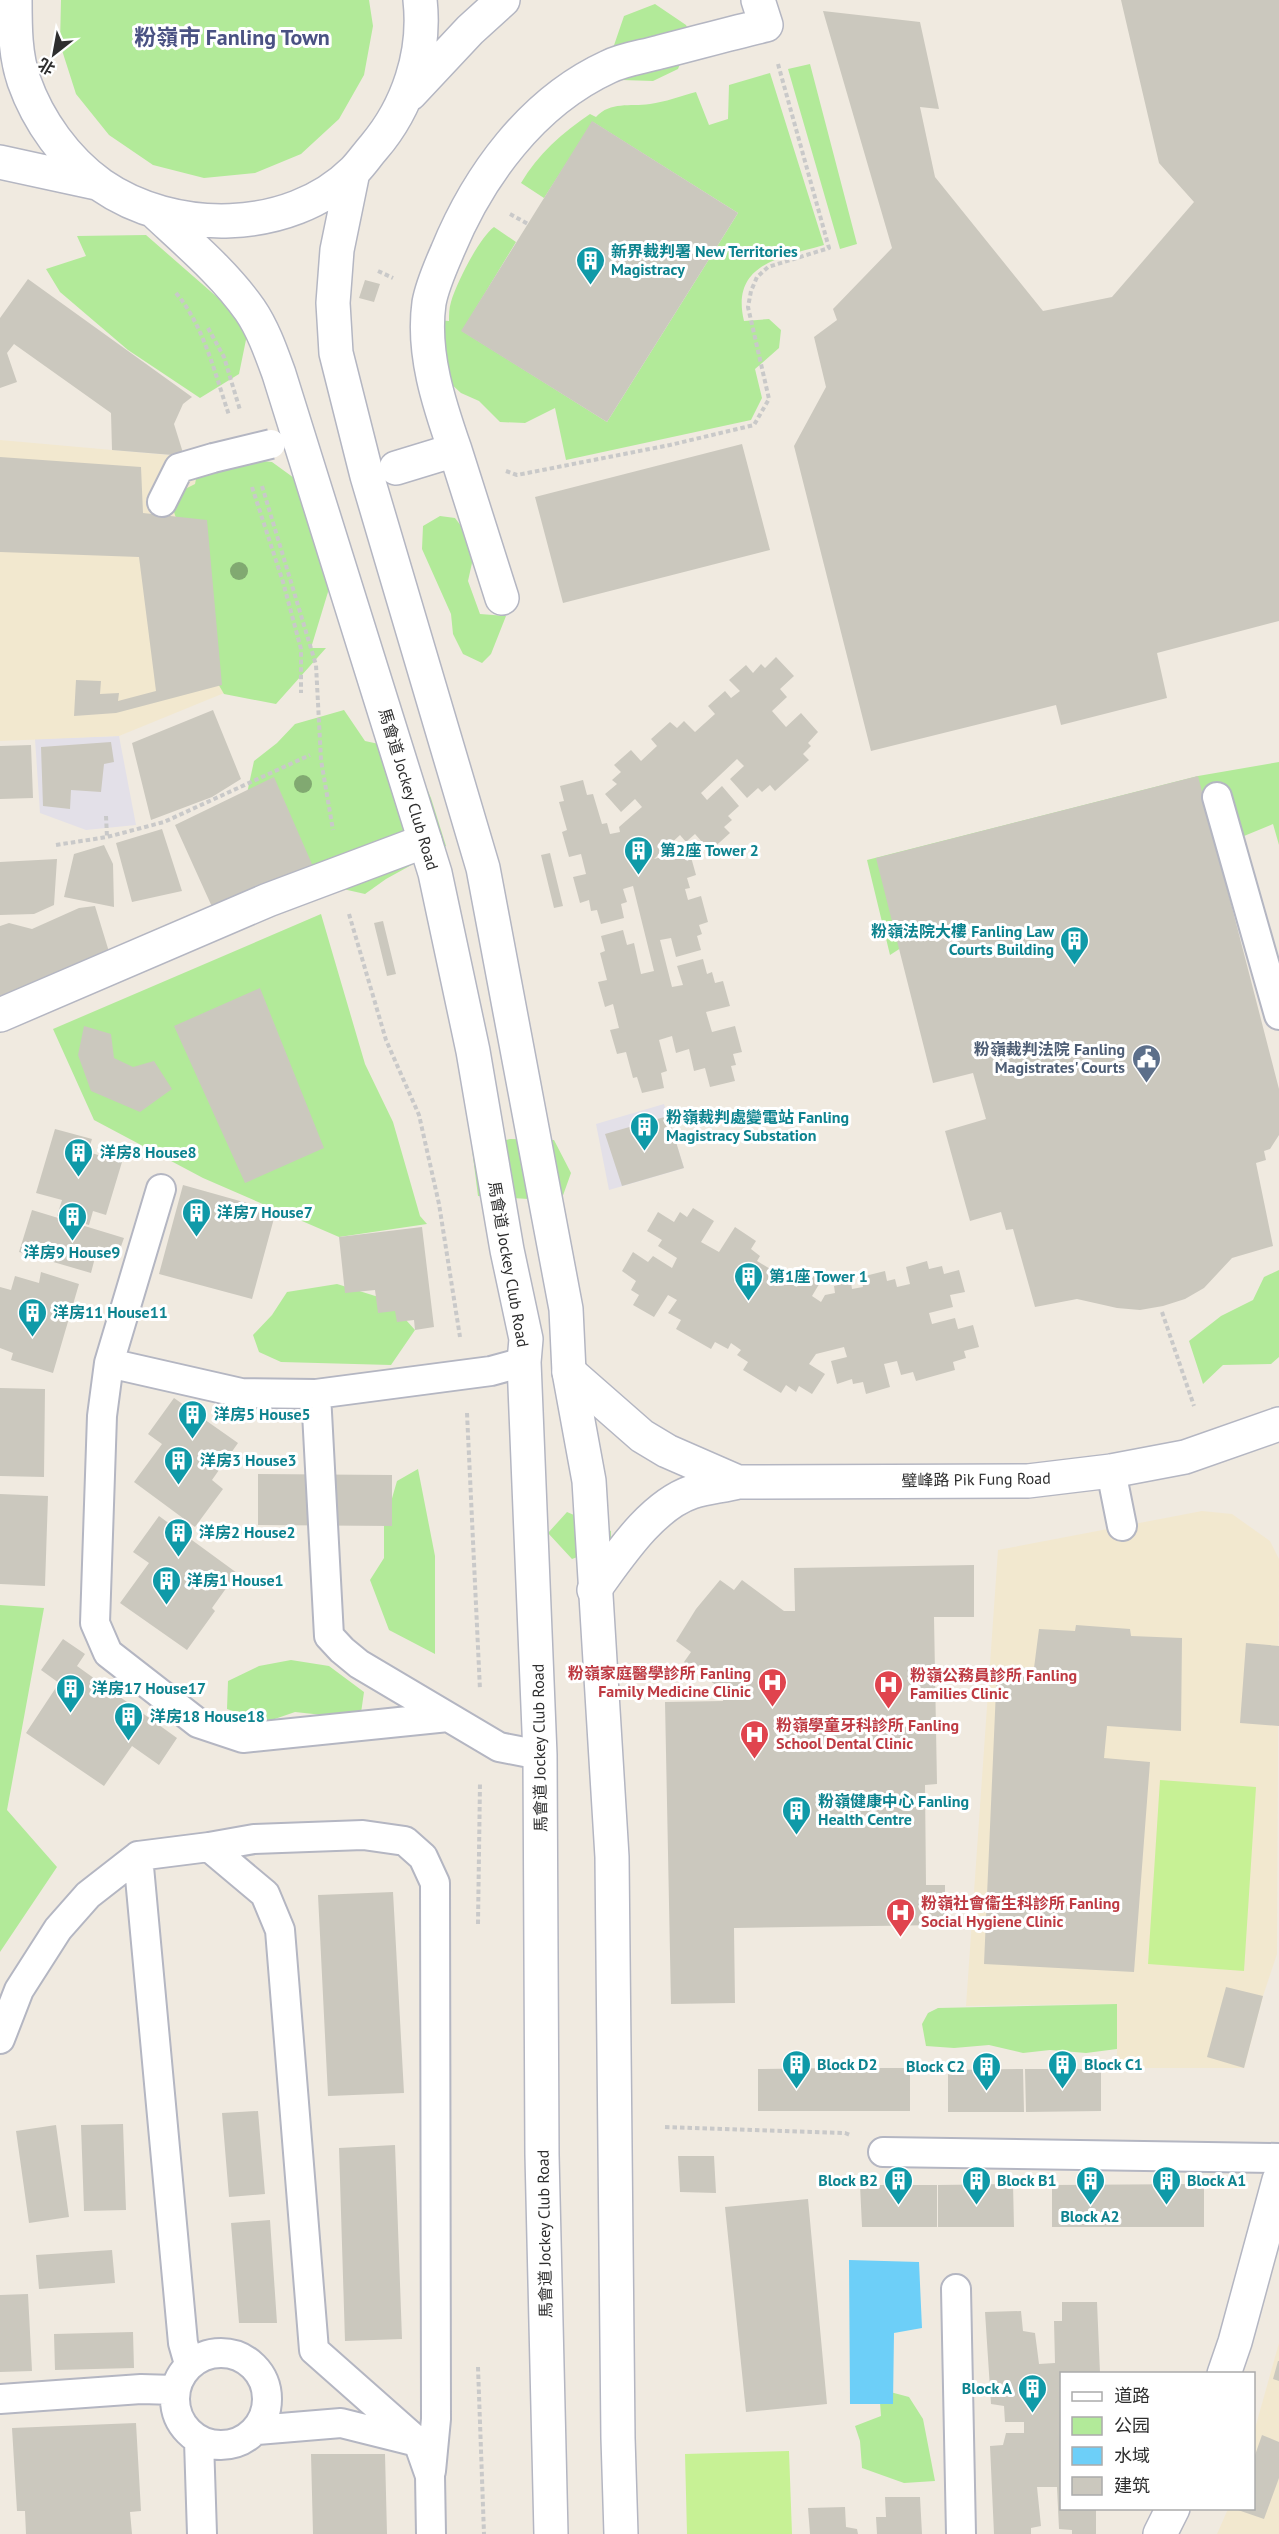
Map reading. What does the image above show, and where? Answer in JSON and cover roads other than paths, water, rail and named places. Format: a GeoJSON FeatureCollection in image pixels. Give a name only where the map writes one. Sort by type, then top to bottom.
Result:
{"type":"FeatureCollection","features":[{"type":"Feature","properties":{"kind":"main road"},"geometry":{"type":"LineString","coordinates":[[0,8],[10,0]]}},
{"type":"Feature","properties":{"kind":"main road"},"geometry":{"type":"LineString","coordinates":[[15,0],[17,51],[23,79],[34,106],[57,143],[100,184],[127,200],[155,212],[214,222],[253,219],[285,211],[322,194],[352,172],[389,130],[406,97],[418,57],[420,0]]}},
{"type":"Feature","properties":{"kind":"main road"},"geometry":{"type":"LineString","coordinates":[[406,97],[470,30],[503,0]]}},
{"type":"Feature","properties":{"kind":"main road"},"geometry":{"type":"LineString","coordinates":[[502,598],[437,400],[429,342],[429,303],[459,223],[486,177],[513,141],[550,105],[580,82],[609,66],[762,12]]}},
{"type":"Feature","properties":{"kind":"main road"},"geometry":{"type":"LineString","coordinates":[[0,162],[100,184]]}},
{"type":"Feature","properties":{"kind":"main road"},"geometry":{"type":"LineString","coordinates":[[352,172],[337,250],[333,303],[336,353],[381,472],[483,868],[566,1309],[569,1372],[590,1481],[594,1590],[612,1857],[621,2534]]}},
{"type":"Feature","properties":{"kind":"main road","name":"馬會道 Jockey Club Road"},"geometry":{"type":"LineString","coordinates":[[155,212],[230,285],[251,312],[273,357],[286,441],[435,873],[474,1051],[507,1250],[525,1339],[524,1362],[540,1755],[542,2155],[551,2534]]}},
{"type":"Feature","properties":{"kind":"main road"},"geometry":{"type":"LineString","coordinates":[[381,472],[455,450]]}},
{"type":"Feature","properties":{"kind":"main road"},"geometry":{"type":"LineString","coordinates":[[0,1015],[268,900],[425,841]]}},
{"type":"Feature","properties":{"kind":"main road","name":"璧峰路 Pik Fung Road"},"geometry":{"type":"LineString","coordinates":[[569,1372],[642,1436],[667,1451],[738,1482]]}},
{"type":"Feature","properties":{"kind":"main road","name":"璧峰路 Pik Fung Road"},"geometry":{"type":"LineString","coordinates":[[594,1590],[630,1542],[670,1503],[691,1492],[738,1482],[1028,1481],[1111,1471],[1185,1457],[1279,1424]]}},
{"type":"Feature","properties":{"kind":"main road"},"geometry":{"type":"LineString","coordinates":[[1224,2372],[1235,2342],[1279,2180]]}},
{"type":"Feature","properties":{"kind":"main road"},"geometry":{"type":"LineString","coordinates":[[1160,2534],[1172,2510]]}},
{"type":"Feature","properties":{"kind":"lane"},"geometry":{"type":"LineString","coordinates":[[162,502],[179,468],[286,441]]}},
{"type":"Feature","properties":{"kind":"lane"},"geometry":{"type":"LineString","coordinates":[[1217,797],[1279,1015]]}},
{"type":"Feature","properties":{"kind":"lane"},"geometry":{"type":"LineString","coordinates":[[161,1189],[109,1363],[102,1416],[94,1623],[108,1653],[198,1723],[243,1738],[448,1717]]}},
{"type":"Feature","properties":{"kind":"lane"},"geometry":{"type":"LineString","coordinates":[[109,1363],[240,1393],[316,1394],[476,1373],[524,1362]]}},
{"type":"Feature","properties":{"kind":"lane"},"geometry":{"type":"LineString","coordinates":[[316,1394],[329,1636],[359,1664],[499,1747],[540,1755]]}},
{"type":"Feature","properties":{"kind":"lane"},"geometry":{"type":"LineString","coordinates":[[1111,1471],[1122,1526]]}},
{"type":"Feature","properties":{"kind":"lane"},"geometry":{"type":"LineString","coordinates":[[0,2039],[20,1989],[58,1929],[88,1895],[138,1856],[254,1839],[363,1835],[405,1841],[423,1857],[435,1882],[436,2419],[430,2476],[431,2534]]}},
{"type":"Feature","properties":{"kind":"lane"},"geometry":{"type":"LineString","coordinates":[[208,1847],[265,1894],[280,1930],[314,2350],[418,2442],[430,2476]]}},
{"type":"Feature","properties":{"kind":"lane"},"geometry":{"type":"LineString","coordinates":[[138,1856],[183,2343],[189,2364]]}},
{"type":"Feature","properties":{"kind":"lane"},"geometry":{"type":"LineString","coordinates":[[883,2152],[1279,2158]]}},
{"type":"Feature","properties":{"kind":"lane"},"geometry":{"type":"LineString","coordinates":[[956,2289],[961,2534]]}},
{"type":"Feature","properties":{"kind":"lane"},"geometry":{"type":"LineString","coordinates":[[232,2354],[246,2360],[258,2371],[265,2384],[268,2400],[265,2416],[257,2430],[245,2440],[230,2445],[213,2445],[199,2441],[187,2432],[178,2420],[174,2405],[175,2391],[180,2376],[189,2364],[209,2355],[232,2354]]}},
{"type":"Feature","properties":{"kind":"lane"},"geometry":{"type":"LineString","coordinates":[[0,2399],[141,2389],[175,2391]]}},
{"type":"Feature","properties":{"kind":"lane"},"geometry":{"type":"LineString","coordinates":[[257,2430],[341,2423],[418,2442]]}},
{"type":"Feature","properties":{"kind":"lane"},"geometry":{"type":"LineString","coordinates":[[199,2441],[202,2534]]}},
{"type":"Feature","properties":{"kind":"water"},"geometry":{"type":"Polygon","coordinates":[[[849,2260],[919,2262],[922,2328],[894,2333],[893,2404],[850,2404],[849,2260]]]}},
{"type":"Feature","properties":{"kind":"place","name":"新界裁判署 New Territories Magistracy"},"geometry":{"type":"Point","coordinates":[590,286]}},
{"type":"Feature","properties":{"kind":"place","name":"第2座 Tower 2"},"geometry":{"type":"Point","coordinates":[639,876]}},
{"type":"Feature","properties":{"kind":"place","name":"粉嶺法院大樓 Fanling Law Courts Building"},"geometry":{"type":"Point","coordinates":[1075,966]}},
{"type":"Feature","properties":{"kind":"place","name":"粉嶺裁判法院 Fanling Magistrates' Courts"},"geometry":{"type":"Point","coordinates":[1146,1084]}},
{"type":"Feature","properties":{"kind":"place","name":"粉嶺裁判處變電站 Fanling Magistracy Substation"},"geometry":{"type":"Point","coordinates":[645,1152]}},
{"type":"Feature","properties":{"kind":"place","name":"洋房8 House8"},"geometry":{"type":"Point","coordinates":[79,1178]}},
{"type":"Feature","properties":{"kind":"place","name":"洋房7 House7"},"geometry":{"type":"Point","coordinates":[196,1238]}},
{"type":"Feature","properties":{"kind":"place","name":"洋房9 House9"},"geometry":{"type":"Point","coordinates":[72,1242]}},
{"type":"Feature","properties":{"kind":"place","name":"第1座 Tower 1"},"geometry":{"type":"Point","coordinates":[748,1302]}},
{"type":"Feature","properties":{"kind":"place","name":"洋房11 House11"},"geometry":{"type":"Point","coordinates":[32,1338]}},
{"type":"Feature","properties":{"kind":"place","name":"洋房5 House5"},"geometry":{"type":"Point","coordinates":[193,1440]}},
{"type":"Feature","properties":{"kind":"place","name":"洋房3 House3"},"geometry":{"type":"Point","coordinates":[179,1486]}},
{"type":"Feature","properties":{"kind":"place","name":"洋房2 House2"},"geometry":{"type":"Point","coordinates":[178,1558]}},
{"type":"Feature","properties":{"kind":"place","name":"洋房1 House1"},"geometry":{"type":"Point","coordinates":[166,1606]}},
{"type":"Feature","properties":{"kind":"place","name":"粉嶺家庭醫學診所 Fanling Family Medicine Clinic"},"geometry":{"type":"Point","coordinates":[772,1708]}},
{"type":"Feature","properties":{"kind":"place","name":"粉嶺公務員診所 Fanling Families Clinic"},"geometry":{"type":"Point","coordinates":[889,1710]}},
{"type":"Feature","properties":{"kind":"place","name":"洋房17 House17"},"geometry":{"type":"Point","coordinates":[71,1714]}},
{"type":"Feature","properties":{"kind":"place","name":"洋房18 House18"},"geometry":{"type":"Point","coordinates":[129,1742]}},
{"type":"Feature","properties":{"kind":"place","name":"粉嶺學童牙科診所 Fanling School Dental Clinic"},"geometry":{"type":"Point","coordinates":[755,1760]}},
{"type":"Feature","properties":{"kind":"place","name":"粉嶺健康中心 Fanling Health Centre"},"geometry":{"type":"Point","coordinates":[797,1836]}},
{"type":"Feature","properties":{"kind":"place","name":"粉嶺社會衞生科診所 Fanling Social Hygiene Clinic"},"geometry":{"type":"Point","coordinates":[900,1938]}},
{"type":"Feature","properties":{"kind":"place","name":"Block D2"},"geometry":{"type":"Point","coordinates":[796,2090]}},
{"type":"Feature","properties":{"kind":"place","name":"Block C1"},"geometry":{"type":"Point","coordinates":[1063,2090]}},
{"type":"Feature","properties":{"kind":"place","name":"Block C2"},"geometry":{"type":"Point","coordinates":[986,2092]}},
{"type":"Feature","properties":{"kind":"place","name":"Block B2"},"geometry":{"type":"Point","coordinates":[899,2206]}},
{"type":"Feature","properties":{"kind":"place","name":"Block B1"},"geometry":{"type":"Point","coordinates":[976,2206]}},
{"type":"Feature","properties":{"kind":"place","name":"Block A2"},"geometry":{"type":"Point","coordinates":[1090,2206]}},
{"type":"Feature","properties":{"kind":"place","name":"Block A1"},"geometry":{"type":"Point","coordinates":[1166,2206]}},
{"type":"Feature","properties":{"kind":"place","name":"Block A"},"geometry":{"type":"Point","coordinates":[1033,2414]}},
{"type":"Feature","properties":{"kind":"district","name":"粉嶺市 Fanling Town"},"geometry":{"type":"Point","coordinates":[232,37]}}]}
